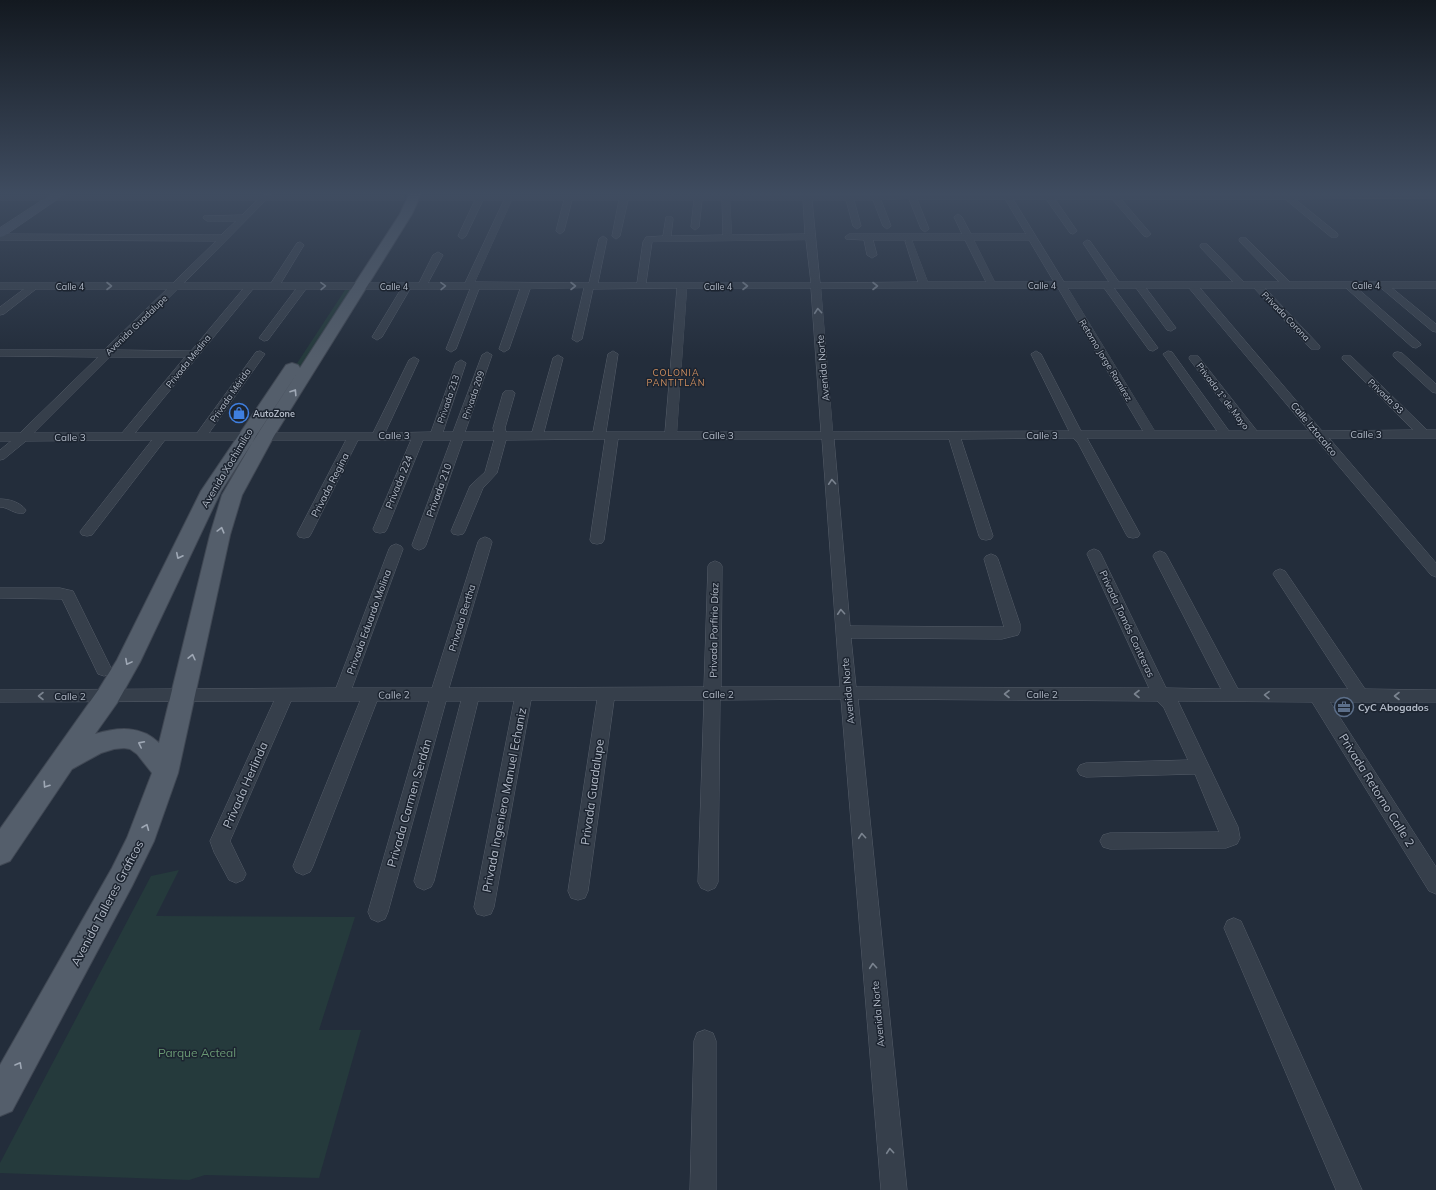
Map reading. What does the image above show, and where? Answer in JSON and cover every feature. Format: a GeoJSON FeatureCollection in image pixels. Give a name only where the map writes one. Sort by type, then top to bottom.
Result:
{"type":"FeatureCollection","features":[{"type":"Feature","properties":{"kind":"main road","name":"Avenida Xochimilco"},"geometry":{"type":"LineString","coordinates":[[108,696],[128,662],[211,491],[255,436],[382,248]]}},
{"type":"Feature","properties":{"kind":"main road","name":"Avenida Xochimilco"},"geometry":{"type":"LineString","coordinates":[[184,695],[226,512],[240,480],[255,436]]}},
{"type":"Feature","properties":{"kind":"main road","name":"Avenida Talleres Gráficos"},"geometry":{"type":"LineString","coordinates":[[0,1099],[122,877],[140,841],[165,773],[184,695]]}},
{"type":"Feature","properties":{"kind":"main road"},"geometry":{"type":"LineString","coordinates":[[0,852],[108,696]]}},
{"type":"Feature","properties":{"kind":"main road"},"geometry":{"type":"LineString","coordinates":[[60,764],[84,749],[99,743],[116,739],[129,739],[141,742],[149,749],[156,757],[165,773]]}},
{"type":"Feature","properties":{"kind":"street","name":"Avenida Guadalupe"},"geometry":{"type":"LineString","coordinates":[[0,456],[22,437],[214,248]]}},
{"type":"Feature","properties":{"kind":"street"},"geometry":{"type":"LineString","coordinates":[[274,286],[298,248]]}},
{"type":"Feature","properties":{"kind":"street"},"geometry":{"type":"LineString","coordinates":[[451,349],[473,286],[489,248]]}},
{"type":"Feature","properties":{"kind":"street"},"geometry":{"type":"LineString","coordinates":[[577,339],[601,248]]}},
{"type":"Feature","properties":{"kind":"street"},"geometry":{"type":"LineString","coordinates":[[641,286],[646,248]]}},
{"type":"Feature","properties":{"kind":"street","name":"Avenida Norte"},"geometry":{"type":"LineString","coordinates":[[811,248],[816,286],[843,632],[894,1190]]}},
{"type":"Feature","properties":{"kind":"street"},"geometry":{"type":"LineString","coordinates":[[870,248],[872,255]]}},
{"type":"Feature","properties":{"kind":"street"},"geometry":{"type":"LineString","coordinates":[[911,248],[924,286]]}},
{"type":"Feature","properties":{"kind":"street"},"geometry":{"type":"LineString","coordinates":[[973,248],[992,285]]}},
{"type":"Feature","properties":{"kind":"street","name":"Retorno Jorge Ramírez"},"geometry":{"type":"LineString","coordinates":[[1038,248],[1151,434]]}},
{"type":"Feature","properties":{"kind":"street"},"geometry":{"type":"LineString","coordinates":[[1090,248],[1153,348]]}},
{"type":"Feature","properties":{"kind":"street"},"geometry":{"type":"LineString","coordinates":[[1205,248],[1241,285]]}},
{"type":"Feature","properties":{"kind":"street"},"geometry":{"type":"LineString","coordinates":[[1250,248],[1287,285]]}},
{"type":"Feature","properties":{"kind":"street"},"geometry":{"type":"LineString","coordinates":[[422,286],[438,255]]}},
{"type":"Feature","properties":{"kind":"street"},"geometry":{"type":"LineString","coordinates":[[1139,285],[1172,328]]}},
{"type":"Feature","properties":{"kind":"street","name":"Calle Iztacalco"},"geometry":{"type":"LineString","coordinates":[[1192,285],[1436,572]]}},
{"type":"Feature","properties":{"kind":"street","name":"Privada Corona"},"geometry":{"type":"LineString","coordinates":[[1257,285],[1315,347]]}},
{"type":"Feature","properties":{"kind":"street"},"geometry":{"type":"LineString","coordinates":[[1348,285],[1416,345]]}},
{"type":"Feature","properties":{"kind":"street"},"geometry":{"type":"LineString","coordinates":[[1383,285],[1436,329]]}},
{"type":"Feature","properties":{"kind":"street","name":"Calle 4"},"geometry":{"type":"LineString","coordinates":[[0,286],[1436,285]]}},
{"type":"Feature","properties":{"kind":"street"},"geometry":{"type":"LineString","coordinates":[[0,312],[34,286]]}},
{"type":"Feature","properties":{"kind":"street","name":"Privada Medina"},"geometry":{"type":"LineString","coordinates":[[126,436],[250,286]]}},
{"type":"Feature","properties":{"kind":"street"},"geometry":{"type":"LineString","coordinates":[[264,338],[303,286]]}},
{"type":"Feature","properties":{"kind":"street"},"geometry":{"type":"LineString","coordinates":[[377,337],[407,286]]}},
{"type":"Feature","properties":{"kind":"street"},"geometry":{"type":"LineString","coordinates":[[504,349],[526,286]]}},
{"type":"Feature","properties":{"kind":"street"},"geometry":{"type":"LineString","coordinates":[[671,435],[682,286]]}},
{"type":"Feature","properties":{"kind":"street"},"geometry":{"type":"LineString","coordinates":[[0,353],[194,354]]}},
{"type":"Feature","properties":{"kind":"street","name":"Privada Mérida"},"geometry":{"type":"LineString","coordinates":[[201,436],[260,354]]}},
{"type":"Feature","properties":{"kind":"street"},"geometry":{"type":"LineString","coordinates":[[599,436],[613,354]]}},
{"type":"Feature","properties":{"kind":"street"},"geometry":{"type":"LineString","coordinates":[[1036,354],[1077,435],[1083,442],[1133,534]]}},
{"type":"Feature","properties":{"kind":"street"},"geometry":{"type":"LineString","coordinates":[[1168,354],[1225,434]]}},
{"type":"Feature","properties":{"kind":"street","name":"Privada 209"},"geometry":{"type":"LineString","coordinates":[[459,435],[487,355]]}},
{"type":"Feature","properties":{"kind":"street"},"geometry":{"type":"LineString","coordinates":[[1398,355],[1436,390]]}},
{"type":"Feature","properties":{"kind":"street"},"geometry":{"type":"LineString","coordinates":[[537,436],[558,358]]}},
{"type":"Feature","properties":{"kind":"street","name":"Privada 1º de Mayo"},"geometry":{"type":"LineString","coordinates":[[1194,358],[1253,434]]}},
{"type":"Feature","properties":{"kind":"street","name":"Privada 93"},"geometry":{"type":"LineString","coordinates":[[1347,358],[1430,434]]}},
{"type":"Feature","properties":{"kind":"street"},"geometry":{"type":"LineString","coordinates":[[378,435],[414,360]]}},
{"type":"Feature","properties":{"kind":"street","name":"Privada 213"},"geometry":{"type":"LineString","coordinates":[[436,435],[461,363]]}},
{"type":"Feature","properties":{"kind":"street"},"geometry":{"type":"LineString","coordinates":[[458,531],[477,486],[491,473],[501,435],[500,428],[509,394]]}},
{"type":"Feature","properties":{"kind":"street","name":"Calle 3"},"geometry":{"type":"LineString","coordinates":[[0,437],[378,435],[599,436],[1430,434]]}},
{"type":"Feature","properties":{"kind":"street","name":"Privada 224"},"geometry":{"type":"LineString","coordinates":[[380,529],[419,435]]}},
{"type":"Feature","properties":{"kind":"street","name":"Privada 210"},"geometry":{"type":"LineString","coordinates":[[419,545],[459,435]]}},
{"type":"Feature","properties":{"kind":"street"},"geometry":{"type":"LineString","coordinates":[[596,540],[612,435]]}},
{"type":"Feature","properties":{"kind":"street"},"geometry":{"type":"LineString","coordinates":[[954,435],[986,536]]}},
{"type":"Feature","properties":{"kind":"street"},"geometry":{"type":"LineString","coordinates":[[87,532],[162,436]]}},
{"type":"Feature","properties":{"kind":"street","name":"Privada Regina"},"geometry":{"type":"LineString","coordinates":[[304,534],[354,436]]}},
{"type":"Feature","properties":{"kind":"street"},"geometry":{"type":"LineString","coordinates":[[0,503],[6,503],[19,510]]}},
{"type":"Feature","properties":{"kind":"street","name":"Privada Bertha"},"geometry":{"type":"LineString","coordinates":[[439,694],[485,542]]}},
{"type":"Feature","properties":{"kind":"street","name":"Privada Eduardo Molina"},"geometry":{"type":"LineString","coordinates":[[342,694],[396,549]]}},
{"type":"Feature","properties":{"kind":"street","name":"Privada Tomás Contreras"},"geometry":{"type":"LineString","coordinates":[[1094,554],[1160,694],[1171,704],[1228,827],[1230,838],[1226,840],[1110,841]]}},
{"type":"Feature","properties":{"kind":"street"},"geometry":{"type":"LineString","coordinates":[[1160,556],[1232,694]]}},
{"type":"Feature","properties":{"kind":"street"},"geometry":{"type":"LineString","coordinates":[[843,632],[1012,632],[1012,624],[991,559]]}},
{"type":"Feature","properties":{"kind":"street","name":"Privada Porfirio Díaz"},"geometry":{"type":"LineString","coordinates":[[708,882],[715,566]]}},
{"type":"Feature","properties":{"kind":"street"},"geometry":{"type":"LineString","coordinates":[[1280,574],[1361,696]]}},
{"type":"Feature","properties":{"kind":"street"},"geometry":{"type":"LineString","coordinates":[[0,594],[60,593],[68,595],[104,670]]}},
{"type":"Feature","properties":{"kind":"street","name":"Calle 2"},"geometry":{"type":"LineString","coordinates":[[0,696],[342,694],[371,696],[439,694],[849,693],[1436,696]]}},
{"type":"Feature","properties":{"kind":"street","name":"Privada Carmen Serdán"},"geometry":{"type":"LineString","coordinates":[[378,912],[439,694]]}},
{"type":"Feature","properties":{"kind":"street"},"geometry":{"type":"LineString","coordinates":[[424,882],[471,694]]}},
{"type":"Feature","properties":{"kind":"street","name":"Privada Ingeniero Manuel Echaniz"},"geometry":{"type":"LineString","coordinates":[[484,907],[524,694]]}},
{"type":"Feature","properties":{"kind":"street","name":"Privada Guadalupe"},"geometry":{"type":"LineString","coordinates":[[578,891],[606,694]]}},
{"type":"Feature","properties":{"kind":"street","name":"Privada Herlinda"},"geometry":{"type":"LineString","coordinates":[[236,874],[221,846],[220,841],[285,695]]}},
{"type":"Feature","properties":{"kind":"street","name":"Privada Retorno Calle 2"},"geometry":{"type":"LineString","coordinates":[[1317,695],[1436,885]]}},
{"type":"Feature","properties":{"kind":"street"},"geometry":{"type":"LineString","coordinates":[[303,866],[371,696]]}},
{"type":"Feature","properties":{"kind":"street"},"geometry":{"type":"LineString","coordinates":[[1086,770],[1200,767]]}},
{"type":"Feature","properties":{"kind":"street"},"geometry":{"type":"LineString","coordinates":[[1234,928],[1349,1190]]}},
{"type":"Feature","properties":{"kind":"street"},"geometry":{"type":"LineString","coordinates":[[703,1190],[705,1041]]}},
{"type":"Feature","properties":{"kind":"green space"},"geometry":{"type":"Polygon","coordinates":[[[345,290],[354,290],[264,432],[252,432],[345,290]]]}},
{"type":"Feature","properties":{"kind":"green space","name":"Parque Acteal"},"geometry":{"type":"Polygon","coordinates":[[[179,870],[156,916],[355,917],[319,1030],[361,1030],[319,1178],[205,1175],[189,1180],[0,1173],[0,1163],[151,876],[179,870]]]}},
{"type":"Feature","properties":{"kind":"place","name":"AutoZone"},"geometry":{"type":"Point","coordinates":[239,413]}},
{"type":"Feature","properties":{"kind":"place","name":"CyC Abogados"},"geometry":{"type":"Point","coordinates":[1344,707]}},
{"type":"Feature","properties":{"kind":"district","name":"COLONIA PANTITLÁN"},"geometry":{"type":"Point","coordinates":[676,378]}}]}
